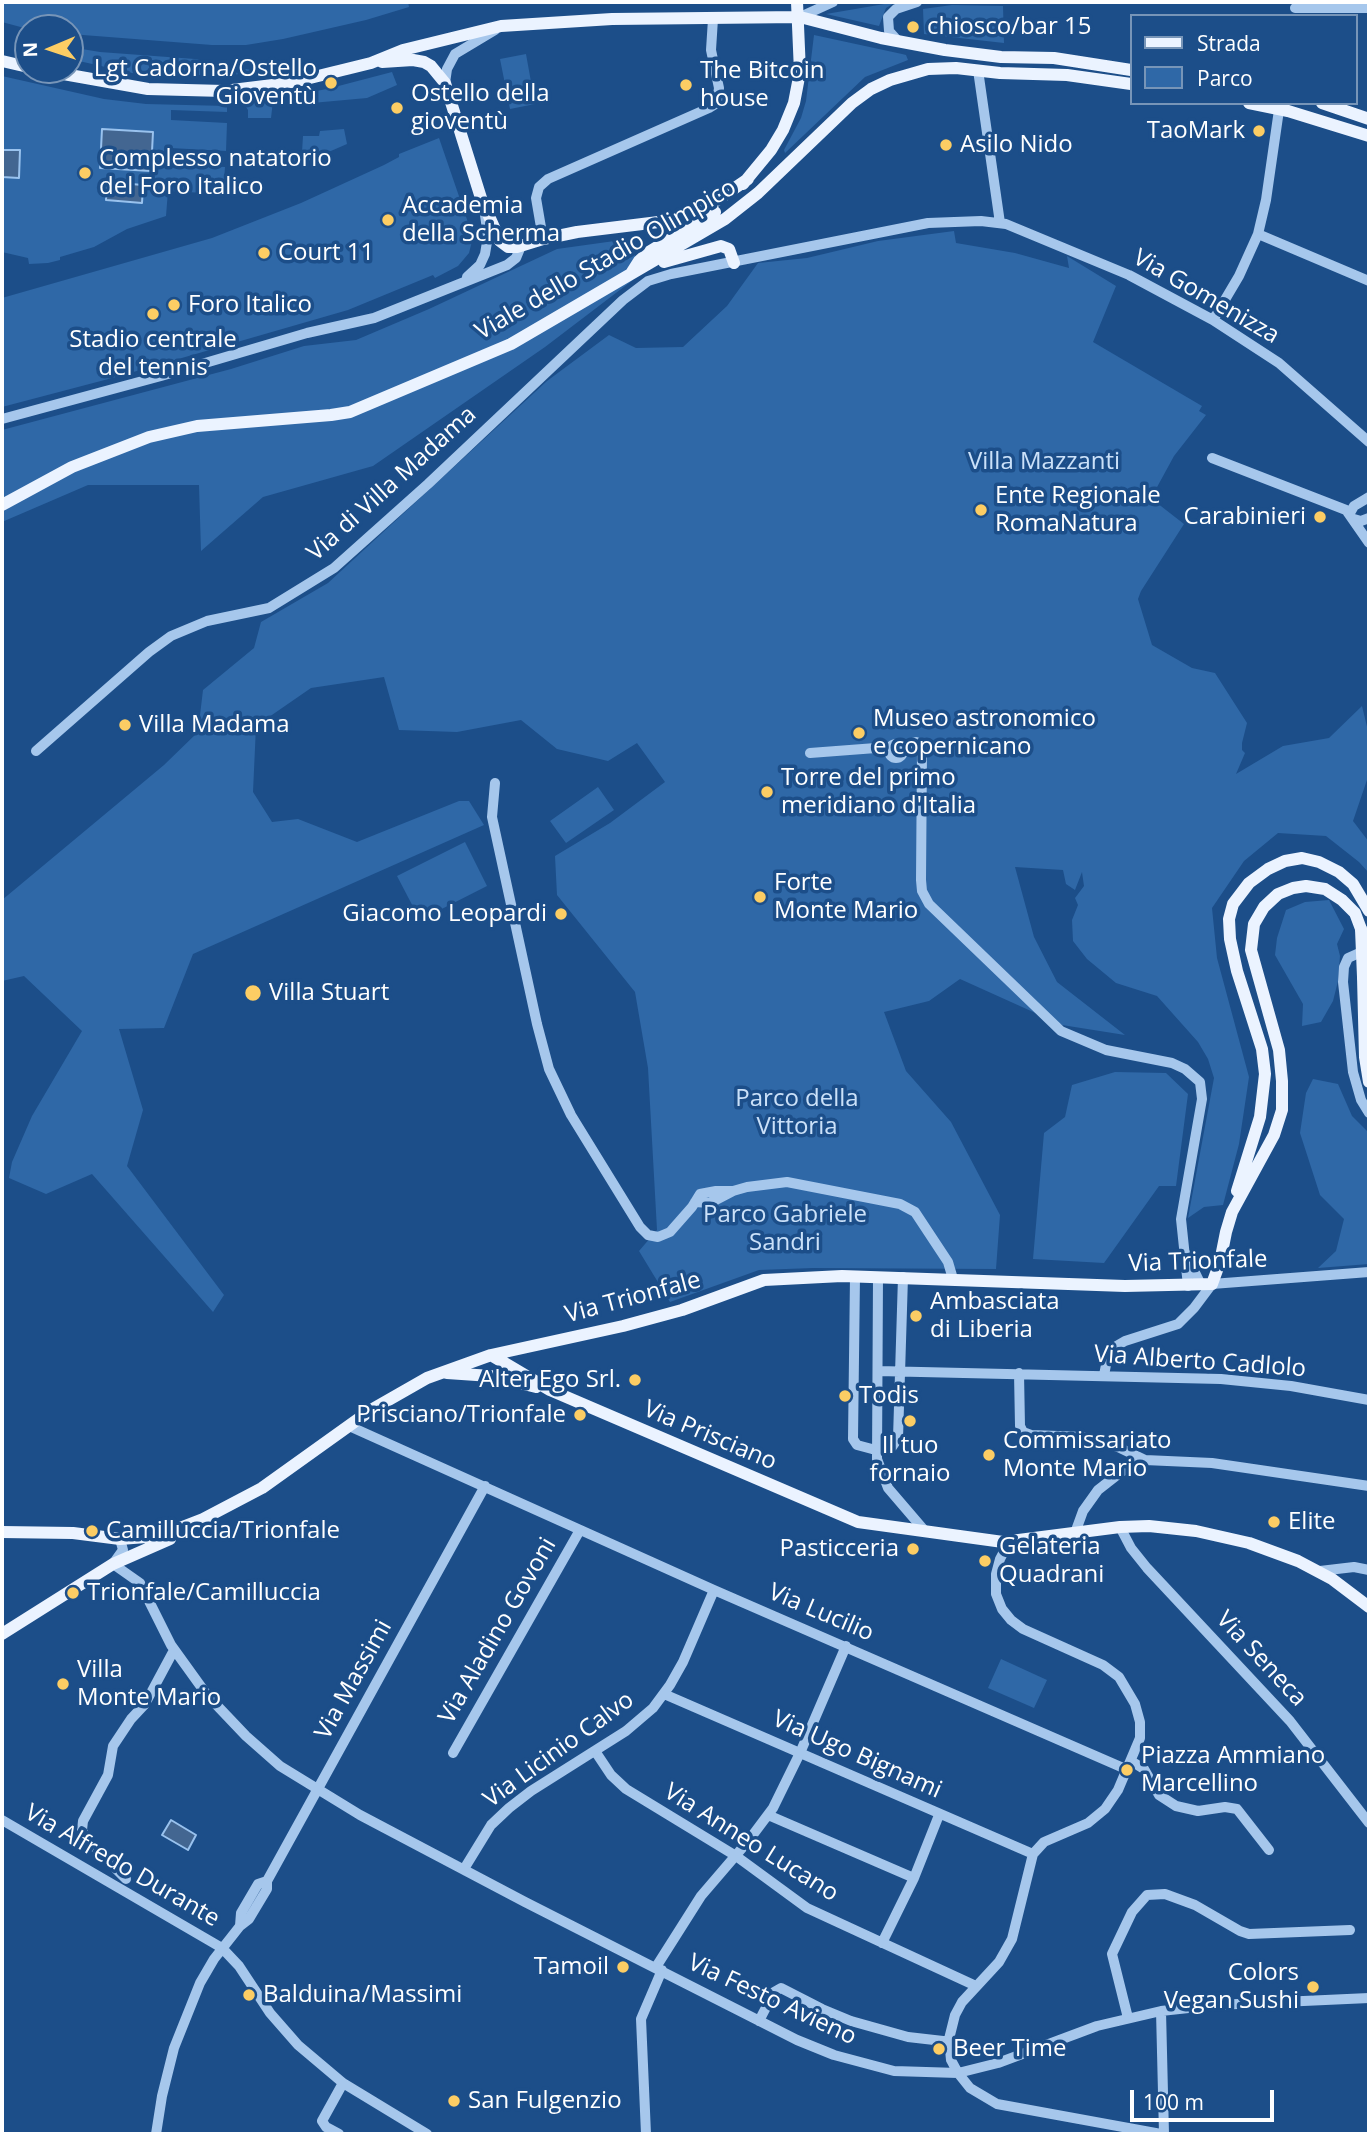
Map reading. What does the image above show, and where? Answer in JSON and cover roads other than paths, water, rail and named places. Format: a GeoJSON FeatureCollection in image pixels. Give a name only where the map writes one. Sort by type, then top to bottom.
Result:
{"type":"FeatureCollection","features":[{"type":"Feature","properties":{"kind":"main road"},"geometry":{"type":"LineString","coordinates":[[630,275],[644,256],[715,212],[748,179],[778,140],[794,103],[800,72],[800,17],[797,2]]}},
{"type":"Feature","properties":{"kind":"main road"},"geometry":{"type":"LineString","coordinates":[[84,78],[138,88],[208,91],[281,84],[371,63],[403,50],[501,26],[600,20],[800,17],[898,42],[978,55],[1054,58],[1130,70]]}},
{"type":"Feature","properties":{"kind":"main road"},"geometry":{"type":"LineString","coordinates":[[371,63],[413,60],[424,62],[431,66],[444,83],[481,198],[502,243],[510,248],[543,239],[683,219],[704,209],[748,179]]}},
{"type":"Feature","properties":{"kind":"main road","name":"Viale dello Stadio Olimpico"},"geometry":{"type":"LineString","coordinates":[[2,505],[95,457],[169,431],[197,426],[331,415],[362,408],[512,344],[725,219],[755,196],[837,116],[871,89],[901,76],[934,68],[1067,75],[1130,84]]}},
{"type":"Feature","properties":{"kind":"main road"},"geometry":{"type":"LineString","coordinates":[[1328,105],[1369,119]]}},
{"type":"Feature","properties":{"kind":"main road"},"geometry":{"type":"LineString","coordinates":[[1280,106],[1369,136]]}},
{"type":"Feature","properties":{"kind":"main road"},"geometry":{"type":"LineString","coordinates":[[630,275],[676,258],[721,246],[729,249],[734,263]]}},
{"type":"Feature","properties":{"kind":"main road"},"geometry":{"type":"LineString","coordinates":[[1207,1285],[1220,1262],[1226,1232],[1260,1117],[1265,1074],[1261,1042],[1233,959],[1229,925],[1233,904],[1250,883],[1268,869],[1284,861],[1302,858],[1319,862],[1339,872],[1353,884],[1369,911]]}},
{"type":"Feature","properties":{"kind":"main road"},"geometry":{"type":"LineString","coordinates":[[1233,1212],[1275,1135],[1282,1110],[1279,1050],[1251,950],[1254,924],[1264,907],[1278,894],[1306,886],[1325,889],[1355,913],[1361,929],[1365,1057],[1369,1082]]}},
{"type":"Feature","properties":{"kind":"main road","name":"Via Trionfale"},"geometry":{"type":"LineString","coordinates":[[2,1634],[113,1564],[159,1544],[271,1482],[397,1394],[441,1372],[491,1355],[682,1310],[764,1280],[855,1276],[1125,1286],[1207,1285]]}},
{"type":"Feature","properties":{"kind":"main road","name":"Via Prisciano"},"geometry":{"type":"LineString","coordinates":[[491,1355],[550,1390],[870,1525],[923,1530],[990,1542],[1009,1542],[1120,1527],[1172,1528],[1226,1537],[1266,1548],[1320,1572],[1369,1607]]}},
{"type":"Feature","properties":{"kind":"main road","name":"Via Prisciano"},"geometry":{"type":"LineString","coordinates":[[441,1372],[501,1378],[550,1390]]}},
{"type":"Feature","properties":{"kind":"main road","name":"Via Trionfale"},"geometry":{"type":"LineString","coordinates":[[2,1532],[73,1533],[120,1539],[153,1537],[203,1519]]}},
{"type":"Feature","properties":{"kind":"street"},"geometry":{"type":"LineString","coordinates":[[800,17],[833,2]]}},
{"type":"Feature","properties":{"kind":"street"},"geometry":{"type":"LineString","coordinates":[[898,42],[889,31],[888,17],[899,8],[917,2]]}},
{"type":"Feature","properties":{"kind":"street"},"geometry":{"type":"LineString","coordinates":[[1295,9],[1369,8]]}},
{"type":"Feature","properties":{"kind":"street"},"geometry":{"type":"LineString","coordinates":[[543,239],[536,198],[538,190],[548,178],[717,103],[719,91],[711,50],[713,19]]}},
{"type":"Feature","properties":{"kind":"street"},"geometry":{"type":"LineString","coordinates":[[444,83],[447,69],[455,54],[501,26]]}},
{"type":"Feature","properties":{"kind":"street"},"geometry":{"type":"LineString","coordinates":[[978,70],[1000,223]]}},
{"type":"Feature","properties":{"kind":"street"},"geometry":{"type":"LineString","coordinates":[[1213,320],[1239,276],[1258,234],[1266,200],[1280,106]]}},
{"type":"Feature","properties":{"kind":"street"},"geometry":{"type":"LineString","coordinates":[[458,283],[480,265],[487,248],[487,228],[481,198]]}},
{"type":"Feature","properties":{"kind":"street","name":"Via di Villa Madama"},"geometry":{"type":"LineString","coordinates":[[36,751],[171,636],[207,621],[269,608],[334,568],[428,484],[638,287],[659,277],[928,223],[1000,223]]}},
{"type":"Feature","properties":{"kind":"street","name":"Via Gomenizza"},"geometry":{"type":"LineString","coordinates":[[1000,223],[1129,275],[1213,320],[1279,363],[1369,442]]}},
{"type":"Feature","properties":{"kind":"street"},"geometry":{"type":"LineString","coordinates":[[1258,234],[1369,281]]}},
{"type":"Feature","properties":{"kind":"street"},"geometry":{"type":"LineString","coordinates":[[2,419],[307,333],[374,318],[507,265],[516,258],[521,246]]}},
{"type":"Feature","properties":{"kind":"street"},"geometry":{"type":"LineString","coordinates":[[1212,458],[1361,521],[1369,518]]}},
{"type":"Feature","properties":{"kind":"street"},"geometry":{"type":"LineString","coordinates":[[1369,497],[1354,506],[1352,516],[1369,543]]}},
{"type":"Feature","properties":{"kind":"street"},"geometry":{"type":"LineString","coordinates":[[810,753],[890,747],[889,754],[897,759],[903,754],[901,746],[919,743],[922,748],[920,880],[931,907],[1062,1031],[1106,1050],[1172,1063],[1185,1069],[1200,1082],[1202,1099],[1181,1212],[1188,1286]]}},
{"type":"Feature","properties":{"kind":"street"},"geometry":{"type":"LineString","coordinates":[[495,783],[491,813],[542,1045],[558,1090],[580,1131],[645,1233],[658,1237],[670,1232],[700,1194],[707,1191],[733,1191],[764,1183],[788,1182],[910,1208],[948,1262],[953,1279]]}},
{"type":"Feature","properties":{"kind":"street"},"geometry":{"type":"LineString","coordinates":[[921,806],[946,806]]}},
{"type":"Feature","properties":{"kind":"street"},"geometry":{"type":"LineString","coordinates":[[1369,952],[1354,954],[1348,958],[1343,982],[1353,1072],[1369,1113]]}},
{"type":"Feature","properties":{"kind":"street"},"geometry":{"type":"LineString","coordinates":[[1104,1375],[1108,1355],[1113,1348],[1125,1341],[1178,1324],[1194,1308],[1207,1285],[1184,1249]]}},
{"type":"Feature","properties":{"kind":"street","name":"Via Trionfale"},"geometry":{"type":"LineString","coordinates":[[1207,1285],[1369,1272]]}},
{"type":"Feature","properties":{"kind":"street"},"geometry":{"type":"LineString","coordinates":[[855,1276],[853,1439],[859,1446],[876,1448],[892,1447],[897,1441],[903,1277]]}},
{"type":"Feature","properties":{"kind":"street"},"geometry":{"type":"LineString","coordinates":[[878,1277],[878,1464],[886,1484],[923,1530]]}},
{"type":"Feature","properties":{"kind":"street","name":"Via Alberto Cadlolo"},"geometry":{"type":"LineString","coordinates":[[878,1371],[1239,1380],[1369,1400]]}},
{"type":"Feature","properties":{"kind":"street"},"geometry":{"type":"LineString","coordinates":[[1019,1373],[1020,1426],[1023,1432],[1031,1435],[1085,1437],[1129,1451],[1145,1460],[1212,1463],[1369,1486]]}},
{"type":"Feature","properties":{"kind":"street","name":"Via Lucilio"},"geometry":{"type":"LineString","coordinates":[[349,1426],[714,1590],[1113,1764],[1131,1762]]}},
{"type":"Feature","properties":{"kind":"street"},"geometry":{"type":"LineString","coordinates":[[1075,1533],[1081,1516],[1098,1490],[1121,1472],[1145,1460]]}},
{"type":"Feature","properties":{"kind":"street","name":"Via Massimi"},"geometry":{"type":"LineString","coordinates":[[156,2134],[165,2082],[181,2029],[200,1983],[222,1948],[249,1919],[267,1889],[267,1881],[485,1486]]}},
{"type":"Feature","properties":{"kind":"street","name":"Via Seneca"},"geometry":{"type":"LineString","coordinates":[[1120,1527],[1129,1546],[1139,1558],[1290,1721],[1369,1823]]}},
{"type":"Feature","properties":{"kind":"street","name":"Via Aladino Govoni"},"geometry":{"type":"LineString","coordinates":[[453,1753],[580,1530]]}},
{"type":"Feature","properties":{"kind":"street"},"geometry":{"type":"LineString","coordinates":[[113,1564],[122,1553],[120,1539]]}},
{"type":"Feature","properties":{"kind":"street"},"geometry":{"type":"LineString","coordinates":[[1009,1542],[996,1574],[996,1594],[1002,1609],[1023,1629],[1102,1665],[1119,1677],[1131,1696],[1140,1723],[1140,1738],[1114,1798],[1088,1823],[1044,1842],[1032,1854],[1013,1939],[996,1967],[962,2002],[952,2021],[950,2054],[958,2073],[975,2092],[997,2104],[1163,2134],[1161,2011]]}},
{"type":"Feature","properties":{"kind":"street","name":"Via Festo Avieno"},"geometry":{"type":"LineString","coordinates":[[113,1564],[140,1583],[174,1650],[207,1695],[246,1737],[280,1766],[317,1790],[464,1869],[759,2021],[815,2048],[855,2062],[904,2072],[958,2073],[998,2063],[1097,2026],[1161,2011],[1216,2005],[1369,1998]]}},
{"type":"Feature","properties":{"kind":"street"},"geometry":{"type":"LineString","coordinates":[[1320,1572],[1348,1568],[1369,1570]]}},
{"type":"Feature","properties":{"kind":"street","name":"Via Licinio Calvo"},"geometry":{"type":"LineString","coordinates":[[464,1869],[485,1834],[499,1817],[531,1791],[641,1719],[664,1694],[683,1662],[714,1590]]}},
{"type":"Feature","properties":{"kind":"street"},"geometry":{"type":"LineString","coordinates":[[646,2134],[643,2012],[659,1969],[694,1906],[768,1815],[800,1753],[846,1646]]}},
{"type":"Feature","properties":{"kind":"street"},"geometry":{"type":"LineString","coordinates":[[126,1879],[85,1838],[83,1821],[108,1775],[113,1746],[145,1704],[174,1650]]}},
{"type":"Feature","properties":{"kind":"street","name":"Via Ugo Bignami"},"geometry":{"type":"LineString","coordinates":[[664,1694],[1032,1854]]}},
{"type":"Feature","properties":{"kind":"street","name":"Via Anneo Lucano"},"geometry":{"type":"LineString","coordinates":[[595,1751],[611,1775],[626,1789],[736,1856],[807,1908],[976,1986]]}},
{"type":"Feature","properties":{"kind":"street"},"geometry":{"type":"LineString","coordinates":[[1131,1762],[1144,1769],[1159,1795],[1176,1806],[1198,1811],[1225,1807],[1237,1810],[1269,1850]]}},
{"type":"Feature","properties":{"kind":"street"},"geometry":{"type":"LineString","coordinates":[[768,1815],[914,1878]]}},
{"type":"Feature","properties":{"kind":"street"},"geometry":{"type":"LineString","coordinates":[[882,1943],[914,1878],[939,1815]]}},
{"type":"Feature","properties":{"kind":"street","name":"Via Alfredo Durante"},"geometry":{"type":"LineString","coordinates":[[2,1820],[222,1948],[239,1966],[265,2006],[292,2039],[343,2083],[427,2134]]}},
{"type":"Feature","properties":{"kind":"street"},"geometry":{"type":"LineString","coordinates":[[1128,2018],[1111,1954],[1132,1912],[1147,1895],[1165,1894],[1195,1905],[1249,1934],[1350,1930]]}},
{"type":"Feature","properties":{"kind":"street"},"geometry":{"type":"LineString","coordinates":[[759,2021],[774,1992],[781,1988],[851,2021],[908,2037],[943,2041]]}},
{"type":"Feature","properties":{"kind":"street"},"geometry":{"type":"LineString","coordinates":[[339,2134],[326,2127],[322,2121],[343,2083]]}},
{"type":"Feature","properties":{"kind":"place","name":"chiosco/bar 15"},"geometry":{"type":"Point","coordinates":[913,27]}},
{"type":"Feature","properties":{"kind":"place","name":"Lgt Cadorna/Ostello Gioventù"},"geometry":{"type":"Point","coordinates":[331,83]}},
{"type":"Feature","properties":{"kind":"place","name":"The Bitcoin house"},"geometry":{"type":"Point","coordinates":[686,85]}},
{"type":"Feature","properties":{"kind":"place","name":"Ostello della gioventù"},"geometry":{"type":"Point","coordinates":[397,108]}},
{"type":"Feature","properties":{"kind":"place","name":"TaoMark"},"geometry":{"type":"Point","coordinates":[1259,131]}},
{"type":"Feature","properties":{"kind":"place","name":"Asilo Nido"},"geometry":{"type":"Point","coordinates":[946,145]}},
{"type":"Feature","properties":{"kind":"place","name":"Complesso natatorio del Foro Italico"},"geometry":{"type":"Point","coordinates":[85,173]}},
{"type":"Feature","properties":{"kind":"place","name":"Accademia della Scherma"},"geometry":{"type":"Point","coordinates":[388,220]}},
{"type":"Feature","properties":{"kind":"place","name":"Court 11"},"geometry":{"type":"Point","coordinates":[264,253]}},
{"type":"Feature","properties":{"kind":"place","name":"Foro Italico"},"geometry":{"type":"Point","coordinates":[174,305]}},
{"type":"Feature","properties":{"kind":"place","name":"Stadio centrale del tennis"},"geometry":{"type":"Point","coordinates":[153,314]}},
{"type":"Feature","properties":{"kind":"place","name":"Ente Regionale RomaNatura"},"geometry":{"type":"Point","coordinates":[981,510]}},
{"type":"Feature","properties":{"kind":"place","name":"Carabinieri"},"geometry":{"type":"Point","coordinates":[1320,517]}},
{"type":"Feature","properties":{"kind":"place","name":"Villa Madama"},"geometry":{"type":"Point","coordinates":[125,725]}},
{"type":"Feature","properties":{"kind":"place","name":"Museo astronomico e copernicano"},"geometry":{"type":"Point","coordinates":[859,733]}},
{"type":"Feature","properties":{"kind":"place","name":"Torre del primo meridiano d'Italia"},"geometry":{"type":"Point","coordinates":[767,792]}},
{"type":"Feature","properties":{"kind":"place","name":"Forte Monte Mario"},"geometry":{"type":"Point","coordinates":[760,897]}},
{"type":"Feature","properties":{"kind":"place","name":"Giacomo Leopardi"},"geometry":{"type":"Point","coordinates":[561,914]}},
{"type":"Feature","properties":{"kind":"place","name":"Villa Stuart"},"geometry":{"type":"Point","coordinates":[253,993]}},
{"type":"Feature","properties":{"kind":"place","name":"Ambasciata di Liberia"},"geometry":{"type":"Point","coordinates":[916,1316]}},
{"type":"Feature","properties":{"kind":"place","name":"Alter Ego Srl."},"geometry":{"type":"Point","coordinates":[635,1380]}},
{"type":"Feature","properties":{"kind":"place","name":"Todis"},"geometry":{"type":"Point","coordinates":[845,1396]}},
{"type":"Feature","properties":{"kind":"place","name":"Prisciano/Trionfale"},"geometry":{"type":"Point","coordinates":[580,1415]}},
{"type":"Feature","properties":{"kind":"place","name":"Il tuo fornaio"},"geometry":{"type":"Point","coordinates":[910,1421]}},
{"type":"Feature","properties":{"kind":"place","name":"Commissariato Monte Mario"},"geometry":{"type":"Point","coordinates":[989,1455]}},
{"type":"Feature","properties":{"kind":"place","name":"Elite"},"geometry":{"type":"Point","coordinates":[1274,1522]}},
{"type":"Feature","properties":{"kind":"place","name":"Camilluccia/Trionfale"},"geometry":{"type":"Point","coordinates":[92,1531]}},
{"type":"Feature","properties":{"kind":"place","name":"Pasticceria"},"geometry":{"type":"Point","coordinates":[913,1549]}},
{"type":"Feature","properties":{"kind":"place","name":"Gelateria Quadrani"},"geometry":{"type":"Point","coordinates":[985,1561]}},
{"type":"Feature","properties":{"kind":"place","name":"Trionfale/Camilluccia"},"geometry":{"type":"Point","coordinates":[73,1593]}},
{"type":"Feature","properties":{"kind":"place","name":"Villa Monte Mario"},"geometry":{"type":"Point","coordinates":[63,1684]}},
{"type":"Feature","properties":{"kind":"place","name":"Piazza Ammiano Marcellino"},"geometry":{"type":"Point","coordinates":[1127,1770]}},
{"type":"Feature","properties":{"kind":"place","name":"Tamoil"},"geometry":{"type":"Point","coordinates":[623,1967]}},
{"type":"Feature","properties":{"kind":"place","name":"Colors Vegan Sushi"},"geometry":{"type":"Point","coordinates":[1313,1987]}},
{"type":"Feature","properties":{"kind":"place","name":"Balduina/Massimi"},"geometry":{"type":"Point","coordinates":[249,1995]}},
{"type":"Feature","properties":{"kind":"place","name":"Beer Time"},"geometry":{"type":"Point","coordinates":[939,2049]}},
{"type":"Feature","properties":{"kind":"place","name":"San Fulgenzio"},"geometry":{"type":"Point","coordinates":[454,2101]}},
{"type":"Feature","properties":{"kind":"park label","name":"Villa Mazzanti"},"geometry":{"type":"Point","coordinates":[1044,462]}},
{"type":"Feature","properties":{"kind":"park label","name":"Parco della Vittoria"},"geometry":{"type":"Point","coordinates":[797,1113]}},
{"type":"Feature","properties":{"kind":"park label","name":"Parco Gabriele Sandri"},"geometry":{"type":"Point","coordinates":[785,1229]}}]}
